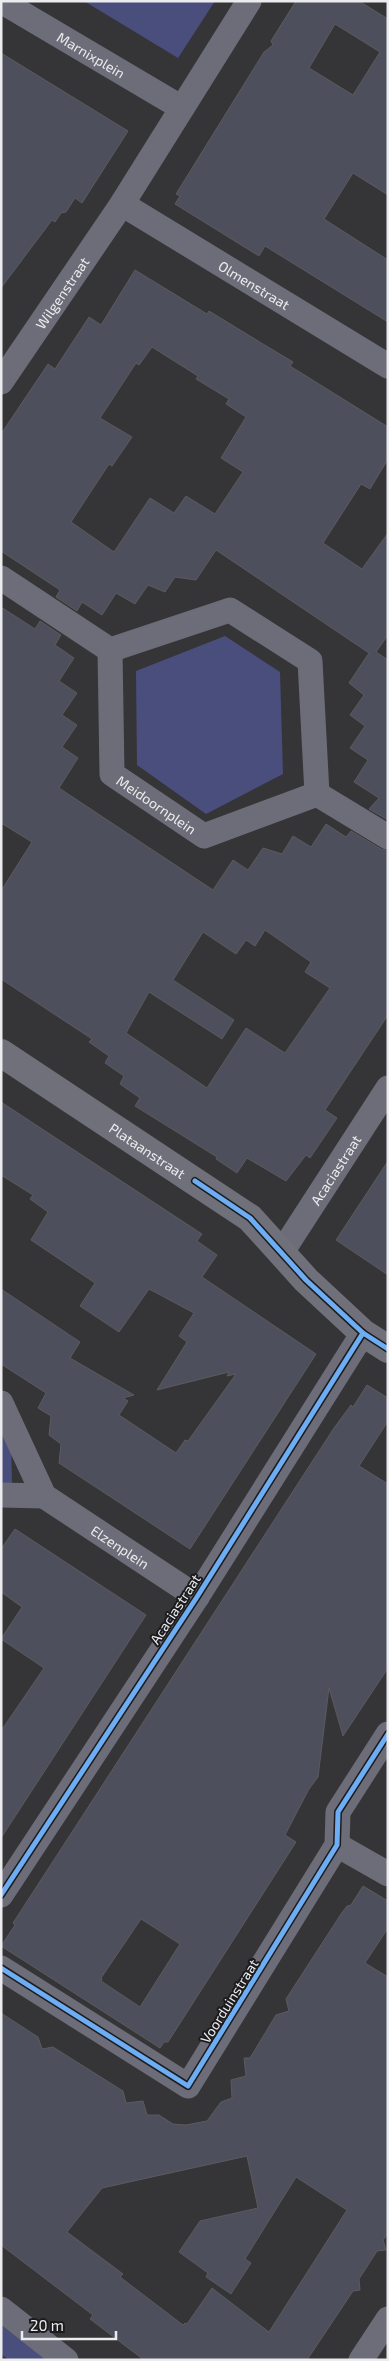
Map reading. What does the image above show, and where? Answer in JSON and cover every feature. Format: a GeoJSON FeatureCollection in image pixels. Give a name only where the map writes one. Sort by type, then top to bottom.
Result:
{"type":"FeatureCollection","features":[{"type":"Feature","properties":{"kind":"street","name":"Marnixplein"},"geometry":{"type":"LineString","coordinates":[[1,1],[182,108]]}},
{"type":"Feature","properties":{"kind":"street"},"geometry":{"type":"LineString","coordinates":[[122,204],[249,1]]}},
{"type":"Feature","properties":{"kind":"street","name":"Olmenstraat"},"geometry":{"type":"LineString","coordinates":[[122,204],[388,366]]}},
{"type":"Feature","properties":{"kind":"street","name":"Wilgenstraat"},"geometry":{"type":"LineString","coordinates":[[1,382],[122,204]]}},
{"type":"Feature","properties":{"kind":"street"},"geometry":{"type":"LineString","coordinates":[[1,578],[110,650],[230,610],[310,660],[318,794],[388,837]]}},
{"type":"Feature","properties":{"kind":"street","name":"Meidoornplein"},"geometry":{"type":"LineString","coordinates":[[110,650],[112,774],[204,836],[318,794]]}},
{"type":"Feature","properties":{"kind":"street","name":"Plataanstraat"},"geometry":{"type":"LineString","coordinates":[[1,1053],[250,1218],[306,1280],[363,1333],[388,1349]]}},
{"type":"Feature","properties":{"kind":"street","name":"Acaciastraat"},"geometry":{"type":"LineString","coordinates":[[282,1252],[388,1088]]}},
{"type":"Feature","properties":{"kind":"street","name":"Acaciastraat"},"geometry":{"type":"LineString","coordinates":[[1,1894],[197,1597],[363,1333]]}},
{"type":"Feature","properties":{"kind":"street"},"geometry":{"type":"LineString","coordinates":[[1,1403],[44,1496],[1,1495]]}},
{"type":"Feature","properties":{"kind":"street","name":"Elzenplein"},"geometry":{"type":"LineString","coordinates":[[44,1496],[197,1597]]}},
{"type":"Feature","properties":{"kind":"street","name":"Voorduinstraat"},"geometry":{"type":"LineString","coordinates":[[1,1968],[188,2086],[337,1845],[338,1812],[388,1734]]}},
{"type":"Feature","properties":{"kind":"street"},"geometry":{"type":"LineString","coordinates":[[337,1845],[388,1874]]}},
{"type":"Feature","properties":{"kind":"street"},"geometry":{"type":"LineString","coordinates":[[1,2309],[66,2360]]}},
{"type":"Feature","properties":{"kind":"street"},"geometry":{"type":"LineString","coordinates":[[361,2360],[388,2319]]}},
{"type":"Feature","properties":{"kind":"shaded area"},"geometry":{"type":"Polygon","coordinates":[[[84,1],[215,1],[178,58],[84,1]]]}},
{"type":"Feature","properties":{"kind":"shaded area"},"geometry":{"type":"Polygon","coordinates":[[[225,636],[280,672],[283,774],[206,814],[137,765],[136,671],[225,636]]]}},
{"type":"Feature","properties":{"kind":"shaded area"},"geometry":{"type":"Polygon","coordinates":[[[1,1424],[11,1441],[12,1483],[1,1485],[1,1424]]]}},
{"type":"Feature","properties":{"kind":"shaded area"},"geometry":{"type":"Polygon","coordinates":[[[1,2325],[47,2360],[9,2360],[1,2354],[1,2325]]]}},
{"type":"Feature","properties":{"kind":"building"},"geometry":{"type":"Polygon","coordinates":[[[296,1],[359,1],[388,19],[388,195],[353,173],[324,219],[388,260],[388,322],[265,246],[259,256],[175,204],[180,196],[176,194],[264,52],[273,45],[271,41],[296,1]],[[335,24],[309,68],[353,95],[380,52],[335,24]]]}},
{"type":"Feature","properties":{"kind":"building"},"geometry":{"type":"Polygon","coordinates":[[[1,53],[128,131],[82,203],[75,198],[66,212],[61,213],[55,222],[52,220],[1,288],[1,53]]]}},
{"type":"Feature","properties":{"kind":"building"},"geometry":{"type":"Polygon","coordinates":[[[135,270],[207,314],[209,311],[293,362],[290,366],[388,427],[388,459],[370,489],[361,484],[323,543],[362,569],[388,533],[388,635],[376,652],[388,660],[388,820],[369,809],[379,798],[354,782],[368,760],[350,748],[365,726],[350,715],[364,695],[349,683],[369,653],[216,550],[196,580],[175,577],[165,592],[148,585],[135,604],[116,593],[102,615],[82,602],[77,611],[56,597],[60,590],[1,551],[1,434],[48,364],[55,369],[89,317],[101,325],[135,270]],[[152,347],[139,365],[136,363],[100,418],[132,437],[112,466],[109,464],[71,522],[114,552],[150,498],[174,513],[186,496],[215,514],[243,472],[221,458],[246,417],[226,404],[229,399],[196,379],[198,376],[152,347]]]}},
{"type":"Feature","properties":{"kind":"building"},"geometry":{"type":"Polygon","coordinates":[[[1,607],[35,629],[40,621],[61,635],[55,645],[74,658],[59,681],[77,693],[62,715],[77,725],[62,747],[78,758],[59,788],[213,890],[233,860],[248,870],[263,848],[282,854],[293,836],[311,847],[326,824],[346,837],[351,831],[381,849],[388,851],[388,1015],[325,1110],[337,1118],[310,1158],[306,1155],[286,1181],[247,1158],[237,1173],[216,1159],[217,1157],[135,1106],[140,1098],[120,1084],[124,1076],[105,1063],[109,1056],[89,1042],[92,1039],[1,979],[1,891],[32,842],[1,823],[1,607]],[[265,930],[255,946],[246,940],[236,954],[203,932],[173,980],[234,1020],[222,1039],[149,992],[126,1033],[207,1088],[246,1028],[285,1053],[330,988],[305,972],[311,962],[265,930]]]}},
{"type":"Feature","properties":{"kind":"building"},"geometry":{"type":"Polygon","coordinates":[[[1,1102],[202,1234],[197,1241],[217,1255],[202,1277],[316,1354],[190,1549],[59,1463],[61,1444],[49,1435],[51,1416],[38,1408],[46,1393],[1,1364],[1,1289],[80,1342],[70,1358],[134,1395],[123,1398],[128,1401],[119,1415],[176,1453],[185,1440],[188,1441],[236,1374],[227,1376],[229,1372],[157,1390],[187,1342],[179,1336],[194,1313],[149,1289],[119,1332],[80,1306],[95,1283],[31,1240],[48,1212],[30,1199],[33,1195],[1,1175],[1,1102]]]}},
{"type":"Feature","properties":{"kind":"building"},"geometry":{"type":"Polygon","coordinates":[[[388,1161],[388,1275],[336,1240],[388,1161]]]}},
{"type":"Feature","properties":{"kind":"building"},"geometry":{"type":"Polygon","coordinates":[[[367,1385],[388,1398],[388,1421],[359,1466],[388,1484],[388,1668],[343,1736],[329,1688],[318,1777],[309,1789],[285,1835],[296,1842],[168,2042],[164,2042],[160,2048],[1,1946],[15,1925],[13,1923],[334,1428],[351,1405],[353,1407],[367,1385]],[[141,1919],[101,1978],[101,1981],[140,2007],[180,1944],[141,1919]]]}},
{"type":"Feature","properties":{"kind":"building"},"geometry":{"type":"Polygon","coordinates":[[[15,1529],[146,1615],[1,1838],[1,1731],[44,1668],[1,1639],[22,1607],[1,1592],[1,1549],[15,1529]]]}},
{"type":"Feature","properties":{"kind":"building"},"geometry":{"type":"Polygon","coordinates":[[[363,1886],[388,1901],[388,1928],[365,1963],[388,1977],[388,2234],[383,2240],[386,2250],[377,2251],[359,2279],[360,2290],[353,2291],[307,2360],[144,2360],[90,2319],[93,2315],[1,2245],[1,2013],[38,2037],[42,2049],[53,2047],[123,2091],[126,2103],[143,2101],[147,2115],[159,2115],[173,2124],[186,2125],[207,2121],[221,2102],[232,2098],[231,2080],[246,2076],[244,2058],[250,2058],[276,2015],[289,2011],[286,1999],[341,1914],[347,1906],[351,1905],[363,1886]],[[247,2156],[102,2188],[67,2232],[123,2274],[120,2277],[183,2325],[187,2324],[212,2288],[269,2332],[347,2210],[296,2177],[245,2259],[251,2263],[231,2294],[206,2277],[208,2273],[179,2252],[200,2221],[258,2208],[247,2156]]]}},
{"type":"Feature","properties":{"kind":"cycle path"},"geometry":{"type":"LineString","coordinates":[[195,1181],[250,1218],[306,1280],[363,1333],[388,1349]]}},
{"type":"Feature","properties":{"kind":"cycle path"},"geometry":{"type":"LineString","coordinates":[[1,1895],[197,1597],[363,1333]]}},
{"type":"Feature","properties":{"kind":"cycle path"},"geometry":{"type":"LineString","coordinates":[[1,1968],[188,2086],[337,1845],[338,1812],[388,1734]]}}]}
